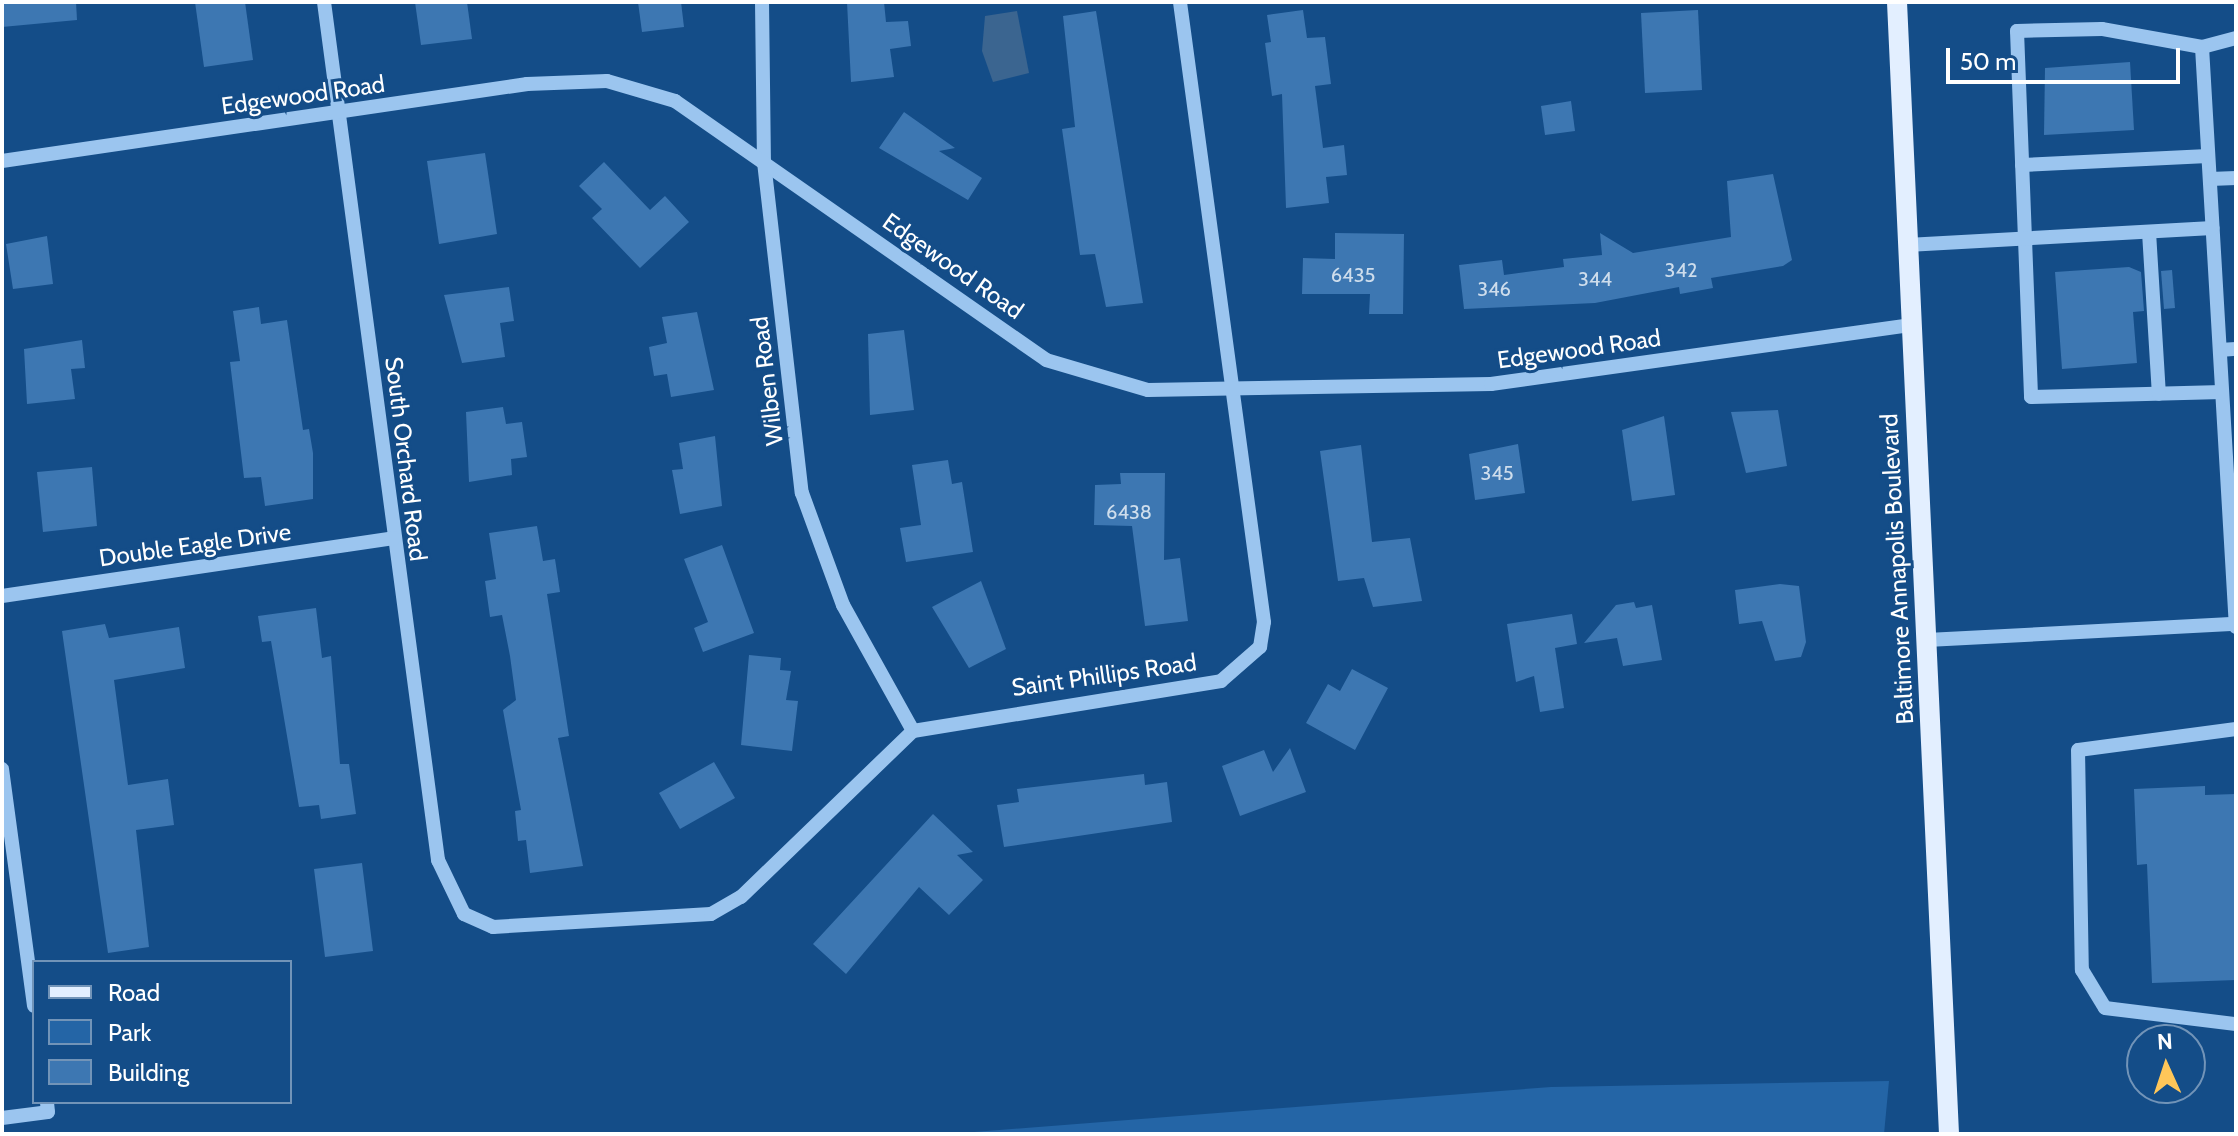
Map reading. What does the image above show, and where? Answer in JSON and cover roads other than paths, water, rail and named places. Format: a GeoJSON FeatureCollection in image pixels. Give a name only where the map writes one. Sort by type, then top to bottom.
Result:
{"type":"FeatureCollection","features":[{"type":"Feature","properties":{"kind":"main road","name":"Baltimore Annapolis Boulevard"},"geometry":{"type":"LineString","coordinates":[[1897,2],[1949,1134]]}},
{"type":"Feature","properties":{"kind":"street","name":"South Orchard Road"},"geometry":{"type":"LineString","coordinates":[[324,2],[438,860],[464,914],[493,927],[711,914],[741,897],[913,731]]}},
{"type":"Feature","properties":{"kind":"street","name":"Wilben Road"},"geometry":{"type":"LineString","coordinates":[[762,2],[764,162],[802,493],[843,605],[913,731]]}},
{"type":"Feature","properties":{"kind":"street","name":"Saint Phillips Road"},"geometry":{"type":"LineString","coordinates":[[913,731],[1221,681],[1241,668],[1260,647],[1264,622],[1180,2]]}},
{"type":"Feature","properties":{"kind":"street"},"geometry":{"type":"LineString","coordinates":[[2222,392],[2031,397],[2017,31],[2102,29],[2202,47],[2236,38]]}},
{"type":"Feature","properties":{"kind":"street"},"geometry":{"type":"LineString","coordinates":[[1927,640],[2236,625],[2202,47]]}},
{"type":"Feature","properties":{"kind":"street","name":"Edgewood Road"},"geometry":{"type":"LineString","coordinates":[[2,161],[527,84],[607,81],[675,101],[1046,360],[1148,390],[1491,384],[1910,325]]}},
{"type":"Feature","properties":{"kind":"street"},"geometry":{"type":"LineString","coordinates":[[2022,165],[2208,156]]}},
{"type":"Feature","properties":{"kind":"street"},"geometry":{"type":"LineString","coordinates":[[2210,179],[2236,178]]}},
{"type":"Feature","properties":{"kind":"street"},"geometry":{"type":"LineString","coordinates":[[1907,245],[2213,228]]}},
{"type":"Feature","properties":{"kind":"street"},"geometry":{"type":"LineString","coordinates":[[2149,232],[2159,394]]}},
{"type":"Feature","properties":{"kind":"street"},"geometry":{"type":"LineString","coordinates":[[2220,350],[2236,349]]}},
{"type":"Feature","properties":{"kind":"street","name":"Double Eagle Drive"},"geometry":{"type":"LineString","coordinates":[[2,596],[394,538]]}},
{"type":"Feature","properties":{"kind":"street"},"geometry":{"type":"LineString","coordinates":[[2236,729],[2078,750],[2082,970],[2105,1008],[2236,1024]]}},
{"type":"Feature","properties":{"kind":"street"},"geometry":{"type":"LineString","coordinates":[[2,769],[32,991]]}},
{"type":"Feature","properties":{"kind":"street"},"geometry":{"type":"LineString","coordinates":[[2,1118],[48,1107]]}}]}
